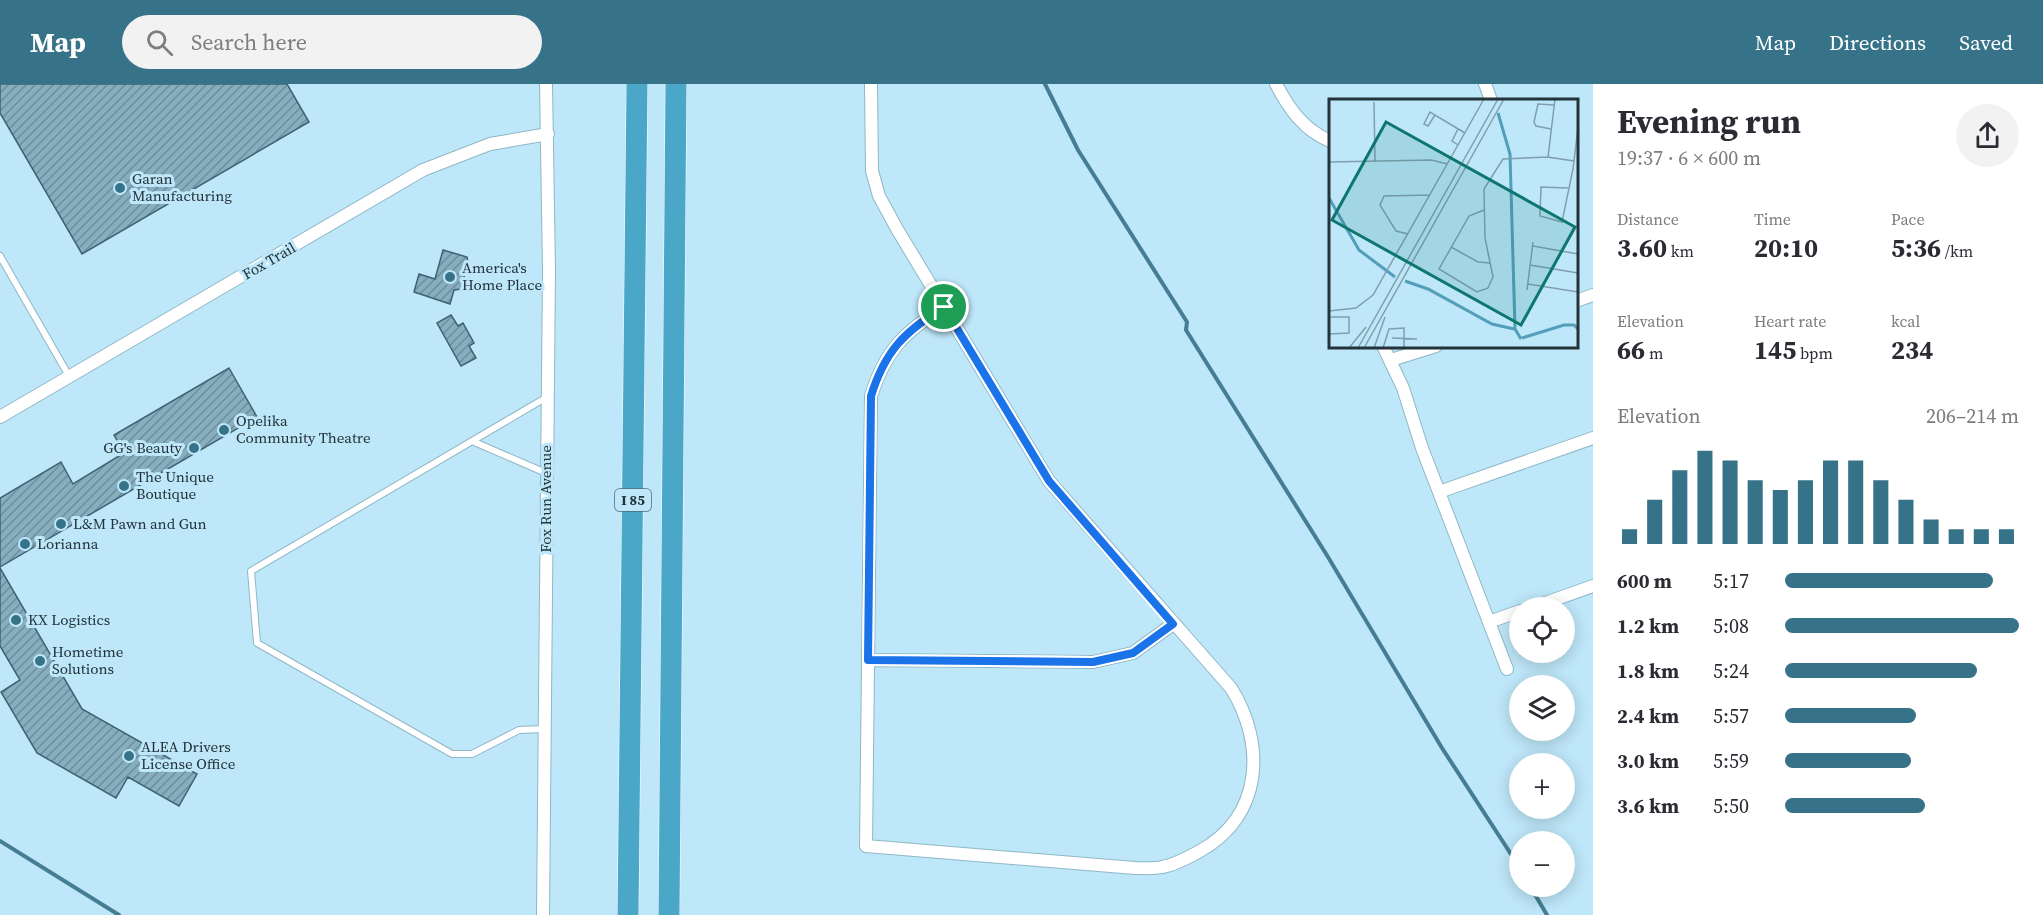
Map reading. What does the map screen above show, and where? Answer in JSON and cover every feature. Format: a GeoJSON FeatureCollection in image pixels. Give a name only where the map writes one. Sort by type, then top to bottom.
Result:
{"type":"FeatureCollection","features":[{"type":"Feature","properties":{"kind":"highway","name":"I 85"},"geometry":{"type":"LineString","coordinates":[[628,915],[637,84]]}},
{"type":"Feature","properties":{"kind":"highway","name":"I 85"},"geometry":{"type":"LineString","coordinates":[[669,915],[676,84]]}},
{"type":"Feature","properties":{"kind":"street","name":"Fox Run Avenue"},"geometry":{"type":"LineString","coordinates":[[543,915],[548,134],[546,84]]}},
{"type":"Feature","properties":{"kind":"street"},"geometry":{"type":"LineString","coordinates":[[871,84],[872,171],[879,195],[944,307],[1049,481],[1231,688],[1241,704],[1250,727],[1255,772],[1243,805],[1233,822],[1212,844],[1162,867],[1135,868],[866,846],[871,396],[878,371],[890,351],[906,333],[944,307]]}},
{"type":"Feature","properties":{"kind":"street"},"geometry":{"type":"LineString","coordinates":[[1276,84],[1296,116],[1317,135],[1329,141]]}},
{"type":"Feature","properties":{"kind":"street"},"geometry":{"type":"LineString","coordinates":[[1485,84],[1491,99]]}},
{"type":"Feature","properties":{"kind":"street","name":"Fox Trail"},"geometry":{"type":"LineString","coordinates":[[0,417],[423,170],[490,144],[548,134]]}},
{"type":"Feature","properties":{"kind":"street"},"geometry":{"type":"LineString","coordinates":[[1578,300],[1593,295]]}},
{"type":"Feature","properties":{"kind":"street"},"geometry":{"type":"LineString","coordinates":[[1384,348],[1391,360],[1507,669]]}},
{"type":"Feature","properties":{"kind":"street"},"geometry":{"type":"LineString","coordinates":[[1391,360],[1430,348]]}},
{"type":"Feature","properties":{"kind":"street"},"geometry":{"type":"LineString","coordinates":[[1439,492],[1593,438]]}},
{"type":"Feature","properties":{"kind":"street"},"geometry":{"type":"LineString","coordinates":[[1562,597],[1593,586]]}},
{"type":"Feature","properties":{"kind":"street"},"geometry":{"type":"LineString","coordinates":[[1490,622],[1509,615]]}},
{"type":"Feature","properties":{"kind":"street"},"geometry":{"type":"LineString","coordinates":[[868,660],[1093,662],[1133,653],[1173,624]]}},
{"type":"Feature","properties":{"kind":"lane"},"geometry":{"type":"LineString","coordinates":[[0,256],[69,377]]}},
{"type":"Feature","properties":{"kind":"lane"},"geometry":{"type":"LineString","coordinates":[[545,729],[519,730],[472,754],[452,754],[256,643],[251,571],[547,397]]}},
{"type":"Feature","properties":{"kind":"lane"},"geometry":{"type":"LineString","coordinates":[[472,441],[546,473]]}},
{"type":"Feature","properties":{"kind":"building","name":"Garan Manufacturing"},"geometry":{"type":"Polygon","coordinates":[[[0,84],[287,84],[309,122],[82,254],[0,113],[0,84]]]}},
{"type":"Feature","properties":{"kind":"building","name":"America's Home Place"},"geometry":{"type":"Polygon","coordinates":[[[443,250],[467,257],[468,262],[461,289],[454,290],[450,304],[414,292],[419,274],[435,279],[443,250]]]}},
{"type":"Feature","properties":{"kind":"building"},"geometry":{"type":"Polygon","coordinates":[[[451,315],[458,326],[463,323],[474,343],[469,346],[476,358],[461,366],[437,323],[451,315]]]}},
{"type":"Feature","properties":{"kind":"building"},"geometry":{"type":"Polygon","coordinates":[[[229,368],[257,417],[0,567],[0,498],[61,462],[73,484],[124,453],[114,435],[229,368]]]}},
{"type":"Feature","properties":{"kind":"building"},"geometry":{"type":"Polygon","coordinates":[[[0,568],[82,709],[197,774],[179,806],[128,777],[116,798],[37,753],[1,692],[20,680],[0,646],[0,568]]]}},
{"type":"Feature","properties":{"kind":"waterway"},"geometry":{"type":"LineString","coordinates":[[1045,84],[1078,150],[1187,322],[1186,330],[1328,557],[1442,748],[1509,851]]}},
{"type":"Feature","properties":{"kind":"waterway"},"geometry":{"type":"LineString","coordinates":[[0,841],[119,915]]}},
{"type":"Feature","properties":{"kind":"waterway"},"geometry":{"type":"LineString","coordinates":[[1536,897],[1547,915]]}},
{"type":"Feature","properties":{"kind":"place","name":"Garan Manufacturing"},"geometry":{"type":"Point","coordinates":[120,188]}},
{"type":"Feature","properties":{"kind":"place","name":"America's Home Place"},"geometry":{"type":"Point","coordinates":[450,277]}},
{"type":"Feature","properties":{"kind":"place","name":"Opelika Community Theatre"},"geometry":{"type":"Point","coordinates":[224,430]}},
{"type":"Feature","properties":{"kind":"place","name":"GG's Beauty"},"geometry":{"type":"Point","coordinates":[194,448]}},
{"type":"Feature","properties":{"kind":"place","name":"The Unique Boutique"},"geometry":{"type":"Point","coordinates":[124,486]}},
{"type":"Feature","properties":{"kind":"place","name":"L&M Pawn and Gun"},"geometry":{"type":"Point","coordinates":[61,524]}},
{"type":"Feature","properties":{"kind":"place","name":"Lorianna"},"geometry":{"type":"Point","coordinates":[25,544]}},
{"type":"Feature","properties":{"kind":"place","name":"KX Logistics"},"geometry":{"type":"Point","coordinates":[16,620]}},
{"type":"Feature","properties":{"kind":"place","name":"Hometime Solutions"},"geometry":{"type":"Point","coordinates":[40,661]}},
{"type":"Feature","properties":{"kind":"place","name":"ALEA Drivers License Office"},"geometry":{"type":"Point","coordinates":[129,756]}},
{"type":"Feature","properties":{"kind":"route"},"geometry":{"type":"LineString","coordinates":[[944,307],[1049,481],[1173,624],[1133,653],[1114,660],[1062,663],[868,660],[871,396],[878,371],[890,351],[906,333],[944,307]]}}]}
